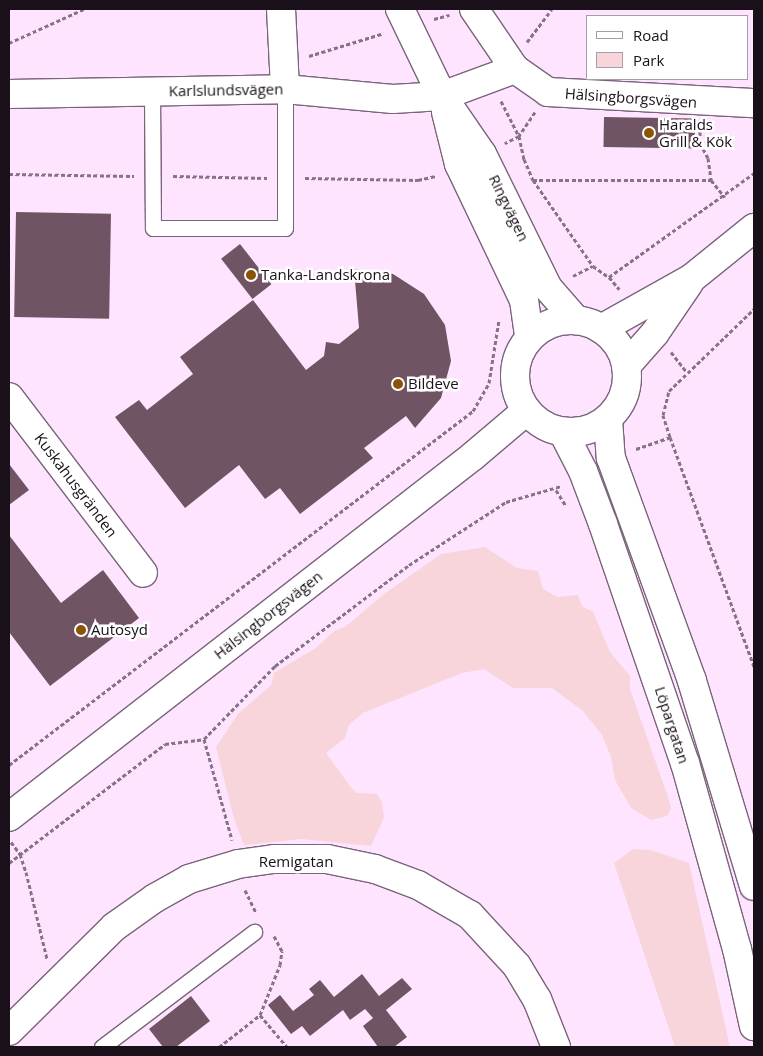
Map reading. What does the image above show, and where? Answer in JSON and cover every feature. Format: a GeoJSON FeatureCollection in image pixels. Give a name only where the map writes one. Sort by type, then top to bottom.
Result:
{"type":"FeatureCollection","features":[{"type":"Feature","properties":{"kind":"street"},"geometry":{"type":"LineString","coordinates":[[282,9],[286,76]]}},
{"type":"Feature","properties":{"kind":"street"},"geometry":{"type":"LineString","coordinates":[[474,9],[515,69]]}},
{"type":"Feature","properties":{"kind":"street","name":"Ringvägen"},"geometry":{"type":"LineString","coordinates":[[404,18],[442,96],[482,154],[548,288],[576,320]]}},
{"type":"Feature","properties":{"kind":"street","name":"Karlslundsvägen"},"geometry":{"type":"LineString","coordinates":[[9,94],[152,92],[286,76],[393,99],[442,96],[515,69]]}},
{"type":"Feature","properties":{"kind":"street","name":"Hälsingborgsvägen"},"geometry":{"type":"LineString","coordinates":[[515,69],[548,92],[701,102],[754,103]]}},
{"type":"Feature","properties":{"kind":"street","name":"Ringvägen"},"geometry":{"type":"LineString","coordinates":[[442,96],[459,164],[524,300],[529,338]]}},
{"type":"Feature","properties":{"kind":"street"},"geometry":{"type":"LineString","coordinates":[[601,329],[692,278],[754,228]]}},
{"type":"Feature","properties":{"kind":"street"},"geometry":{"type":"LineString","coordinates":[[626,366],[655,333],[692,278]]}},
{"type":"Feature","properties":{"kind":"street"},"geometry":{"type":"LineString","coordinates":[[576,320],[601,329],[617,345],[626,366],[624,394],[608,418],[587,430],[563,432],[546,427],[526,411],[516,390],[514,373],[518,357],[529,338],[550,323],[576,320]]}},
{"type":"Feature","properties":{"kind":"street","name":"Kuskahusgränden"},"geometry":{"type":"LineString","coordinates":[[9,397],[143,573]]}},
{"type":"Feature","properties":{"kind":"street","name":"Hälsingborgsvägen"},"geometry":{"type":"LineString","coordinates":[[9,818],[473,456],[526,411]]}},
{"type":"Feature","properties":{"kind":"street"},"geometry":{"type":"LineString","coordinates":[[608,418],[611,458],[692,681],[754,886]]}},
{"type":"Feature","properties":{"kind":"street","name":"Löpargatan"},"geometry":{"type":"LineString","coordinates":[[563,432],[583,471],[684,763],[737,949],[754,1026]]}},
{"type":"Feature","properties":{"kind":"street","name":"Remigatan"},"geometry":{"type":"LineString","coordinates":[[9,1031],[60,978],[114,927],[155,898],[189,879],[256,861],[327,859],[375,869],[418,885],[470,915],[517,966],[537,999],[556,1047]]}},
{"type":"Feature","properties":{"kind":"lane"},"geometry":{"type":"LineString","coordinates":[[152,92],[153,228],[285,228],[286,76]]}},
{"type":"Feature","properties":{"kind":"lane"},"geometry":{"type":"LineString","coordinates":[[102,1047],[261,930]]}},
{"type":"Feature","properties":{"kind":"path"},"geometry":{"type":"LineString","coordinates":[[9,43],[84,9]]}},
{"type":"Feature","properties":{"kind":"path"},"geometry":{"type":"LineString","coordinates":[[286,76],[404,18],[474,9]]}},
{"type":"Feature","properties":{"kind":"path"},"geometry":{"type":"LineString","coordinates":[[515,69],[532,31],[552,9]]}},
{"type":"Feature","properties":{"kind":"path"},"geometry":{"type":"LineString","coordinates":[[548,92],[519,136],[524,159],[534,180],[593,266],[609,277],[725,197],[754,172]]}},
{"type":"Feature","properties":{"kind":"path"},"geometry":{"type":"LineString","coordinates":[[701,102],[700,142],[708,158],[711,180],[725,197]]}},
{"type":"Feature","properties":{"kind":"path"},"geometry":{"type":"LineString","coordinates":[[9,174],[418,180],[439,175]]}},
{"type":"Feature","properties":{"kind":"path"},"geometry":{"type":"LineString","coordinates":[[534,180],[711,180]]}},
{"type":"Feature","properties":{"kind":"path"},"geometry":{"type":"LineString","coordinates":[[548,288],[593,266]]}},
{"type":"Feature","properties":{"kind":"path"},"geometry":{"type":"LineString","coordinates":[[9,765],[473,411],[489,383],[499,314],[524,300]]}},
{"type":"Feature","properties":{"kind":"path"},"geometry":{"type":"LineString","coordinates":[[754,309],[669,390],[663,415],[754,666]]}},
{"type":"Feature","properties":{"kind":"path"},"geometry":{"type":"LineString","coordinates":[[611,458],[670,437]]}},
{"type":"Feature","properties":{"kind":"path"},"geometry":{"type":"LineString","coordinates":[[9,863],[165,744],[204,739],[275,666],[409,564],[506,502],[556,490],[583,471]]}},
{"type":"Feature","properties":{"kind":"path"},"geometry":{"type":"LineString","coordinates":[[204,739],[233,842]]}},
{"type":"Feature","properties":{"kind":"path"},"geometry":{"type":"LineString","coordinates":[[9,839],[20,854],[40,942],[60,978]]}},
{"type":"Feature","properties":{"kind":"path"},"geometry":{"type":"LineString","coordinates":[[242,882],[247,900],[258,915]]}},
{"type":"Feature","properties":{"kind":"path"},"geometry":{"type":"LineString","coordinates":[[219,1047],[260,1015],[280,965],[282,951],[261,930]]}},
{"type":"Feature","properties":{"kind":"path"},"geometry":{"type":"LineString","coordinates":[[260,1015],[287,1047]]}},
{"type":"Feature","properties":{"kind":"green space"},"geometry":{"type":"Polygon","coordinates":[[[485,547],[517,568],[538,571],[543,589],[558,597],[578,595],[582,606],[593,612],[610,652],[630,676],[630,689],[671,808],[667,816],[651,820],[631,808],[615,780],[611,757],[602,735],[583,711],[552,688],[513,688],[484,669],[462,673],[363,713],[349,725],[345,738],[326,753],[352,789],[357,793],[377,794],[382,802],[384,818],[371,846],[301,839],[244,845],[234,819],[216,747],[238,714],[271,685],[274,673],[316,648],[334,631],[345,627],[384,594],[441,554],[485,547]]]}},
{"type":"Feature","properties":{"kind":"green space"},"geometry":{"type":"Polygon","coordinates":[[[633,849],[651,850],[689,863],[730,1047],[675,1047],[614,863],[633,849]]]}},
{"type":"Feature","properties":{"kind":"building","name":"Haralds Grill & Kök"},"geometry":{"type":"Polygon","coordinates":[[[604,117],[695,119],[694,149],[603,147],[604,117]]]}},
{"type":"Feature","properties":{"kind":"building"},"geometry":{"type":"Polygon","coordinates":[[[16,212],[111,214],[109,319],[14,317],[16,212]]]}},
{"type":"Feature","properties":{"kind":"building"},"geometry":{"type":"Polygon","coordinates":[[[240,244],[271,284],[252,299],[221,259],[240,244]]]}},
{"type":"Feature","properties":{"kind":"building"},"geometry":{"type":"Polygon","coordinates":[[[354,269],[393,274],[424,294],[445,325],[451,361],[441,398],[415,428],[406,416],[364,448],[373,458],[300,514],[280,488],[265,499],[239,465],[185,508],[115,417],[139,400],[147,410],[193,374],[180,357],[253,300],[306,370],[324,356],[326,342],[339,344],[359,328],[354,269]]]}},
{"type":"Feature","properties":{"kind":"building"},"geometry":{"type":"Polygon","coordinates":[[[9,464],[29,490],[9,505],[9,464]]]}},
{"type":"Feature","properties":{"kind":"building"},"geometry":{"type":"Polygon","coordinates":[[[9,535],[61,603],[103,570],[139,618],[50,686],[9,632],[9,535]]]}},
{"type":"Feature","properties":{"kind":"building"},"geometry":{"type":"Polygon","coordinates":[[[362,974],[379,996],[402,978],[412,989],[386,1010],[407,1037],[394,1047],[378,1047],[363,1026],[373,1018],[365,1009],[350,1020],[343,1010],[310,1036],[302,1026],[291,1034],[268,1005],[280,995],[293,1011],[314,995],[309,989],[320,980],[334,997],[362,974]]]}},
{"type":"Feature","properties":{"kind":"building"},"geometry":{"type":"Polygon","coordinates":[[[191,996],[210,1021],[176,1047],[163,1047],[149,1029],[191,996]]]}},
{"type":"Feature","properties":{"kind":"place","name":"Haralds Grill & Kök"},"geometry":{"type":"Point","coordinates":[649,133]}},
{"type":"Feature","properties":{"kind":"place","name":"Tanka-Landskrona"},"geometry":{"type":"Point","coordinates":[251,275]}},
{"type":"Feature","properties":{"kind":"place","name":"Bildeve"},"geometry":{"type":"Point","coordinates":[398,384]}},
{"type":"Feature","properties":{"kind":"place","name":"Autosyd"},"geometry":{"type":"Point","coordinates":[81,630]}}]}
